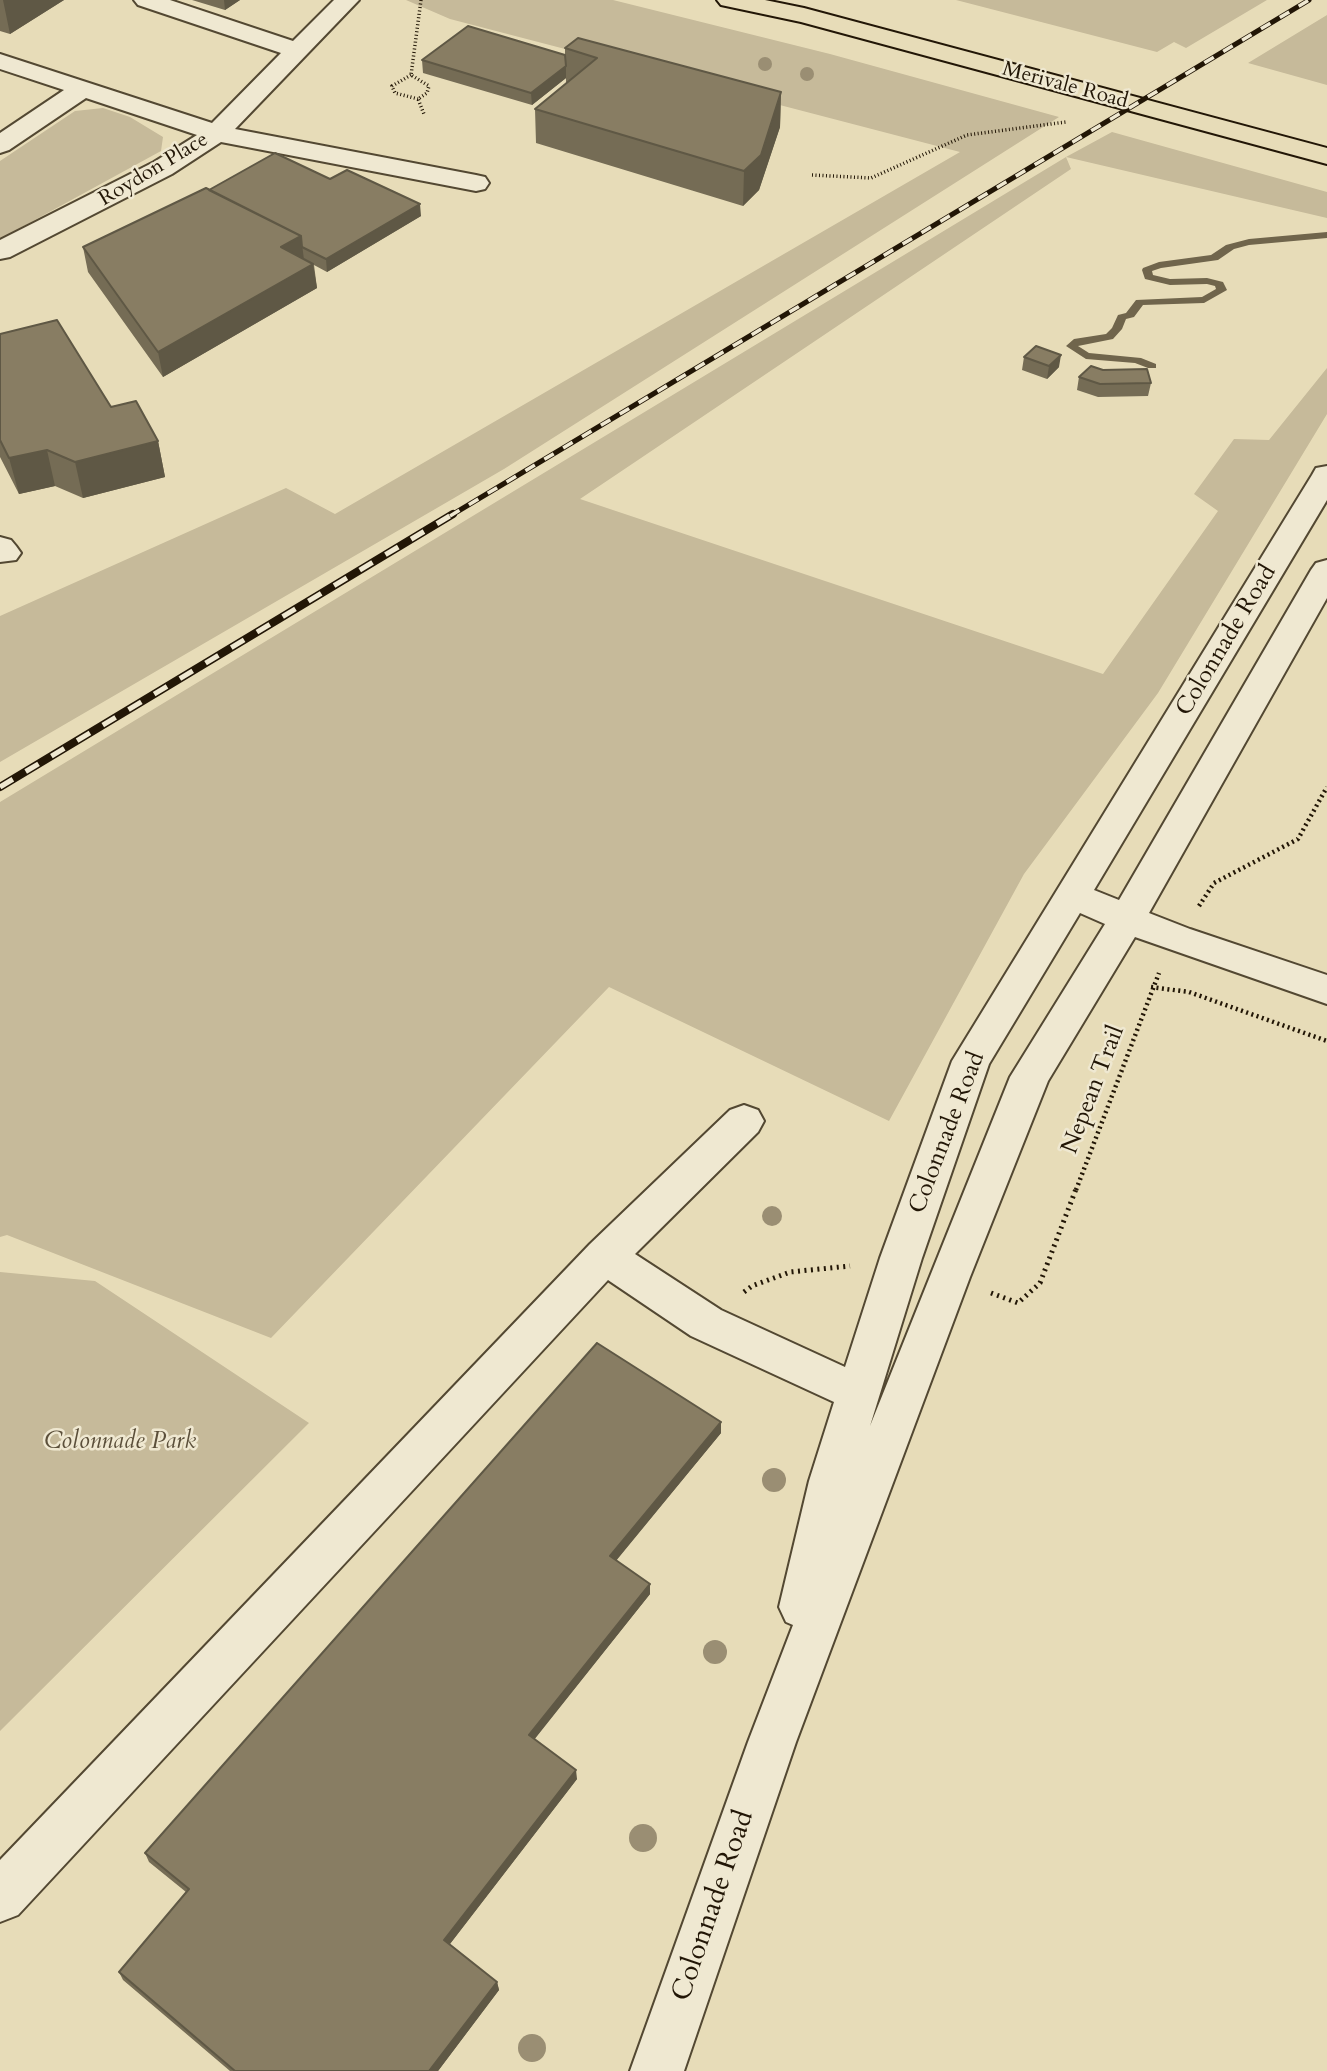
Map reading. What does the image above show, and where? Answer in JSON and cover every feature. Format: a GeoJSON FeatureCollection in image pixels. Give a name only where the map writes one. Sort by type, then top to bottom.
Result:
{"type":"FeatureCollection","features":[{"type":"Feature","properties":{"kind":"main road","name":"Merivale Road"},"geometry":{"type":"LineString","coordinates":[[729,0],[804,15],[1327,156]]}},
{"type":"Feature","properties":{"kind":"main road","name":"Merivale Road"},"geometry":{"type":"LineString","coordinates":[[763,0],[804,15]]}},
{"type":"Feature","properties":{"kind":"street"},"geometry":{"type":"LineString","coordinates":[[146,0],[298,51]]}},
{"type":"Feature","properties":{"kind":"street","name":"Roydon Place"},"geometry":{"type":"LineString","coordinates":[[0,251],[163,168],[217,133],[346,0]]}},
{"type":"Feature","properties":{"kind":"street"},"geometry":{"type":"LineString","coordinates":[[0,61],[217,133],[476,183]]}},
{"type":"Feature","properties":{"kind":"street"},"geometry":{"type":"LineString","coordinates":[[0,145],[83,89]]}},
{"type":"Feature","properties":{"kind":"street","name":"Colonnade Road"},"geometry":{"type":"LineString","coordinates":[[772,1742],[831,1481],[901,1258],[971,1061],[1327,475]]}},
{"type":"Feature","properties":{"kind":"street","name":"Colonnade Road"},"geometry":{"type":"LineString","coordinates":[[657,2071],[772,1742],[950,1277],[1030,1077],[1128,919],[1327,570]]}},
{"type":"Feature","properties":{"kind":"street"},"geometry":{"type":"LineString","coordinates":[[1073,896],[1128,919],[1327,990]]}},
{"type":"Feature","properties":{"kind":"street"},"geometry":{"type":"LineString","coordinates":[[0,1897],[605,1256],[744,1121]]}},
{"type":"Feature","properties":{"kind":"street"},"geometry":{"type":"LineString","coordinates":[[605,1256],[706,1324],[859,1393]]}},
{"type":"Feature","properties":{"kind":"path"},"geometry":{"type":"LineString","coordinates":[[411,75],[421,0]]}},
{"type":"Feature","properties":{"kind":"path"},"geometry":{"type":"LineString","coordinates":[[411,75],[429,86],[427,93],[418,99],[394,93],[393,86],[411,75]]}},
{"type":"Feature","properties":{"kind":"path"},"geometry":{"type":"LineString","coordinates":[[418,99],[424,114]]}},
{"type":"Feature","properties":{"kind":"path"},"geometry":{"type":"LineString","coordinates":[[812,175],[872,178],[967,135],[1028,129],[1138,105]]}},
{"type":"Feature","properties":{"kind":"path"},"geometry":{"type":"LineString","coordinates":[[1214,883],[1298,839],[1327,787]]}},
{"type":"Feature","properties":{"kind":"path","name":"Nepean Trail"},"geometry":{"type":"LineString","coordinates":[[950,1277],[1018,1303],[1040,1283],[1151,987],[1189,992],[1327,1041]]}},
{"type":"Feature","properties":{"kind":"path"},"geometry":{"type":"LineString","coordinates":[[706,1324],[752,1286],[790,1272],[858,1266]]}},
{"type":"Feature","properties":{"kind":"green space"},"geometry":{"type":"Polygon","coordinates":[[[406,0],[613,0],[830,54],[1059,117],[504,469],[0,762],[0,616],[286,488],[335,514],[960,152],[450,19],[406,0]]]}},
{"type":"Feature","properties":{"kind":"green space"},"geometry":{"type":"Polygon","coordinates":[[[956,0],[1267,0],[1186,48],[1174,42],[1157,52],[956,0]]]}},
{"type":"Feature","properties":{"kind":"green space"},"geometry":{"type":"Polygon","coordinates":[[[1327,15],[1327,85],[1248,63],[1327,15]]]}},
{"type":"Feature","properties":{"kind":"green space"},"geometry":{"type":"Polygon","coordinates":[[[103,108],[130,117],[163,137],[161,151],[0,239],[0,161],[75,111],[103,108]]]}},
{"type":"Feature","properties":{"kind":"green space"},"geometry":{"type":"Polygon","coordinates":[[[1112,132],[1327,192],[1327,218],[1066,157],[1112,132]]]}},
{"type":"Feature","properties":{"kind":"green space"},"geometry":{"type":"Polygon","coordinates":[[[1066,157],[1071,169],[580,499],[1103,674],[1218,511],[1194,494],[1234,439],[1269,440],[1327,368],[1327,414],[1158,693],[1024,874],[889,1121],[609,987],[271,1338],[7,1235],[0,1237],[0,802],[1066,157]]]}},
{"type":"Feature","properties":{"kind":"green space","name":"Colonnade Park"},"geometry":{"type":"Polygon","coordinates":[[[0,1272],[95,1281],[309,1423],[0,1731],[0,1272]]]}},
{"type":"Feature","properties":{"kind":"building"},"geometry":{"type":"Polygon","coordinates":[[[468,26],[565,55],[566,66],[531,93],[422,60],[468,26]]]}},
{"type":"Feature","properties":{"kind":"building"},"geometry":{"type":"Polygon","coordinates":[[[578,38],[781,92],[761,155],[744,171],[535,109],[597,58],[565,48],[578,38]]]}},
{"type":"Feature","properties":{"kind":"building"},"geometry":{"type":"Polygon","coordinates":[[[275,153],[330,179],[347,170],[420,204],[326,259],[302,247],[301,236],[209,190],[275,153]]]}},
{"type":"Feature","properties":{"kind":"building"},"geometry":{"type":"Polygon","coordinates":[[[206,188],[301,236],[281,247],[313,264],[158,352],[83,247],[206,188]]]}},
{"type":"Feature","properties":{"kind":"building"},"geometry":{"type":"Polygon","coordinates":[[[57,320],[111,407],[136,401],[158,441],[75,462],[47,450],[9,458],[0,440],[0,334],[57,320]]]}},
{"type":"Feature","properties":{"kind":"building"},"geometry":{"type":"Polygon","coordinates":[[[1036,346],[1061,355],[1049,366],[1024,357],[1036,346]]]}},
{"type":"Feature","properties":{"kind":"building"},"geometry":{"type":"Polygon","coordinates":[[[1091,366],[1103,370],[1147,369],[1151,383],[1100,384],[1079,377],[1091,366]]]}},
{"type":"Feature","properties":{"kind":"building"},"geometry":{"type":"Polygon","coordinates":[[[597,1343],[721,1422],[610,1556],[650,1584],[529,1735],[576,1770],[444,1940],[497,1982],[429,2071],[235,2071],[119,1972],[189,1889],[145,1853],[597,1343]]]}},
{"type":"Feature","properties":{"kind":"waterway"},"geometry":{"type":"LineString","coordinates":[[1152,366],[1137,360],[1086,356],[1071,346],[1078,341],[1109,337],[1117,329],[1122,317],[1130,315],[1140,302],[1204,300],[1222,290],[1219,284],[1207,281],[1170,282],[1149,277],[1147,270],[1159,265],[1214,258],[1230,247],[1249,242],[1327,235]]}},
{"type":"Feature","properties":{"kind":"railway"},"geometry":{"type":"LineString","coordinates":[[450,516],[1309,0]]}},
{"type":"Feature","properties":{"kind":"railway"},"geometry":{"type":"LineString","coordinates":[[0,787],[453,514]]}}]}
